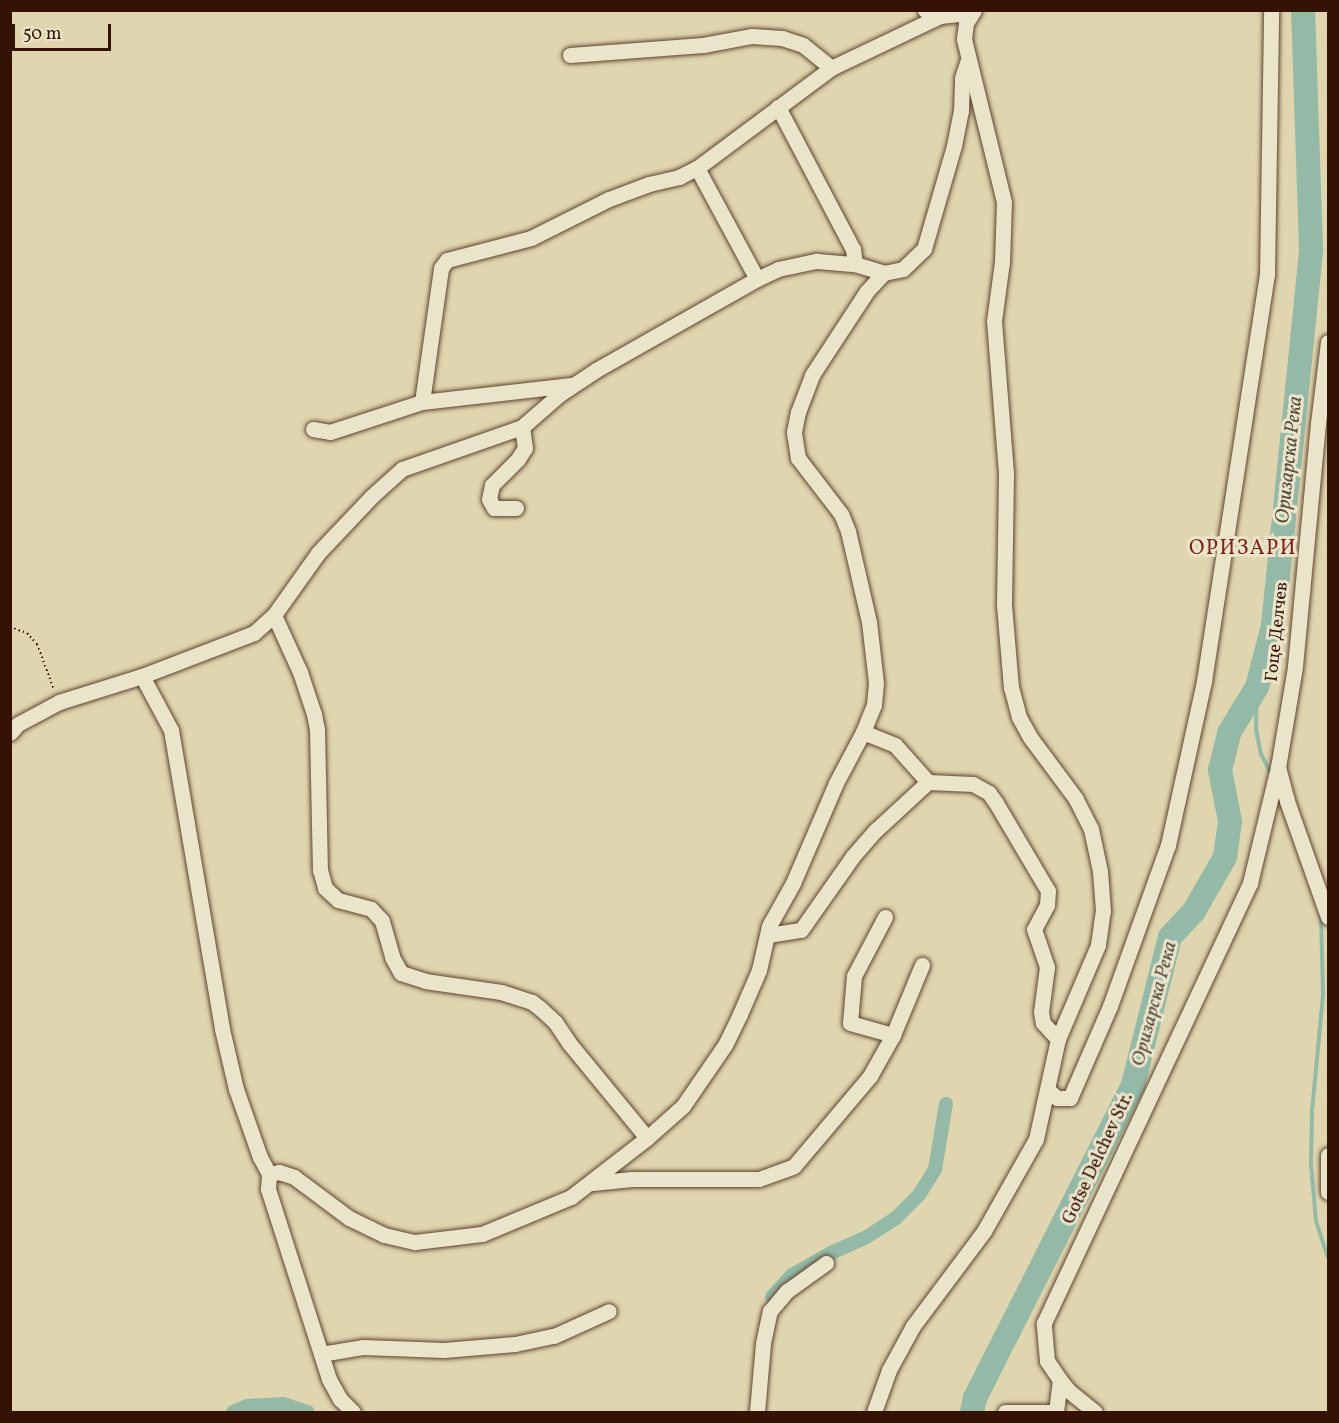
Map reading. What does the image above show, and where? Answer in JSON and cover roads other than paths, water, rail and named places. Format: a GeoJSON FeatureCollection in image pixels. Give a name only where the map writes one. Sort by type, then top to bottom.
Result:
{"type":"FeatureCollection","features":[{"type":"Feature","properties":{"kind":"street"},"geometry":{"type":"LineString","coordinates":[[1048,1090],[1057,1098],[1070,1098],[1110,1006],[1168,845],[1204,681],[1267,275],[1271,10]]}},
{"type":"Feature","properties":{"kind":"street"},"geometry":{"type":"LineString","coordinates":[[874,1413],[889,1370],[904,1340],[984,1231],[1036,1139],[1058,1039],[1098,945],[1103,911],[1100,872],[1091,829],[1076,799],[1030,737],[1019,717],[1011,688],[1004,604],[1006,473],[994,321],[1002,262],[1004,202],[964,39],[966,23],[972,12]]}},
{"type":"Feature","properties":{"kind":"street"},"geometry":{"type":"LineString","coordinates":[[422,402],[441,268],[447,260],[455,256],[511,245],[531,238],[609,199],[649,184],[679,177],[698,168],[831,68],[932,13],[972,12]]}},
{"type":"Feature","properties":{"kind":"street"},"geometry":{"type":"LineString","coordinates":[[570,55],[703,45],[752,36],[782,38],[803,45],[831,68]]}},
{"type":"Feature","properties":{"kind":"street"},"geometry":{"type":"LineString","coordinates":[[10,733],[18,724],[59,702],[142,676],[254,633],[274,615],[318,553],[372,496],[402,469],[522,427],[574,385],[757,279],[778,269],[808,262],[836,261],[884,273],[903,269],[917,258],[929,237],[937,198],[954,146],[961,111],[962,78],[968,58]]}},
{"type":"Feature","properties":{"kind":"street"},"geometry":{"type":"LineString","coordinates":[[778,107],[853,249],[855,264]]}},
{"type":"Feature","properties":{"kind":"street"},"geometry":{"type":"LineString","coordinates":[[698,168],[757,279]]}},
{"type":"Feature","properties":{"kind":"street"},"geometry":{"type":"LineString","coordinates":[[269,1174],[279,1172],[294,1177],[349,1218],[384,1235],[415,1242],[482,1234],[571,1197],[648,1138],[683,1106],[724,1045],[759,970],[769,926],[793,883],[836,783],[863,732],[874,705],[876,682],[869,622],[848,531],[841,514],[798,458],[795,432],[802,396],[812,375],[867,291],[884,273]]}},
{"type":"Feature","properties":{"kind":"street","name":"Гоце Делчев"},"geometry":{"type":"LineString","coordinates":[[1329,342],[1323,424],[1295,667],[1278,767],[1287,801],[1329,916]]}},
{"type":"Feature","properties":{"kind":"street"},"geometry":{"type":"LineString","coordinates":[[313,429],[330,432],[422,402],[574,385]]}},
{"type":"Feature","properties":{"kind":"street"},"geometry":{"type":"LineString","coordinates":[[516,508],[494,508],[489,499],[492,484],[518,459],[525,448],[522,427]]}},
{"type":"Feature","properties":{"kind":"street"},"geometry":{"type":"LineString","coordinates":[[274,615],[300,672],[317,729],[319,861],[325,888],[338,900],[371,909],[381,921],[392,957],[401,973],[425,981],[501,992],[532,1002],[555,1022],[569,1044],[648,1138]]}},
{"type":"Feature","properties":{"kind":"street"},"geometry":{"type":"LineString","coordinates":[[142,676],[171,730],[222,1029],[236,1089],[260,1157],[269,1174],[268,1189],[321,1354],[334,1390],[353,1413]]}},
{"type":"Feature","properties":{"kind":"street"},"geometry":{"type":"LineString","coordinates":[[863,732],[895,745],[928,782]]}},
{"type":"Feature","properties":{"kind":"street","name":"Gotse Delchev Str."},"geometry":{"type":"LineString","coordinates":[[1055,1373],[1044,1348],[1044,1323],[1251,883],[1278,767]]}},
{"type":"Feature","properties":{"kind":"street"},"geometry":{"type":"LineString","coordinates":[[768,935],[801,930],[853,856],[876,830],[928,782],[973,784],[989,793],[1047,888],[1047,905],[1034,928],[1047,967],[1041,1011],[1043,1023],[1058,1039]]}},
{"type":"Feature","properties":{"kind":"street"},"geometry":{"type":"LineString","coordinates":[[885,917],[854,976],[850,1023],[893,1035]]}},
{"type":"Feature","properties":{"kind":"street"},"geometry":{"type":"LineString","coordinates":[[592,1183],[632,1179],[759,1179],[777,1175],[794,1166],[807,1154],[870,1076],[893,1035],[922,965]]}},
{"type":"Feature","properties":{"kind":"street"},"geometry":{"type":"LineString","coordinates":[[1329,1155],[1329,1192]]}},
{"type":"Feature","properties":{"kind":"street"},"geometry":{"type":"LineString","coordinates":[[757,1413],[763,1343],[770,1311],[787,1291],[826,1263]]}},
{"type":"Feature","properties":{"kind":"street"},"geometry":{"type":"LineString","coordinates":[[321,1354],[363,1347],[444,1350],[515,1344],[554,1336],[609,1311]]}},
{"type":"Feature","properties":{"kind":"street"},"geometry":{"type":"LineString","coordinates":[[1005,1413],[1044,1412],[1055,1373]]}},
{"type":"Feature","properties":{"kind":"street"},"geometry":{"type":"LineString","coordinates":[[1055,1373],[1056,1413]]}},
{"type":"Feature","properties":{"kind":"street"},"geometry":{"type":"LineString","coordinates":[[1055,1373],[1069,1391],[1095,1413]]}},
{"type":"Feature","properties":{"kind":"waterway","name":"Оризарска Река"},"geometry":{"type":"LineString","coordinates":[[972,1412],[975,1398],[1133,1085],[1170,937],[1194,911],[1225,857],[1230,821],[1220,770],[1229,733],[1257,687],[1273,626],[1311,249],[1303,10]]}},
{"type":"Feature","properties":{"kind":"waterway"},"geometry":{"type":"LineString","coordinates":[[1257,687],[1256,729],[1261,754],[1271,774]]}},
{"type":"Feature","properties":{"kind":"waterway"},"geometry":{"type":"LineString","coordinates":[[1321,916],[1323,995],[1312,1112],[1311,1164],[1316,1221],[1328,1257]]}},
{"type":"Feature","properties":{"kind":"waterway"},"geometry":{"type":"LineString","coordinates":[[772,1297],[792,1275],[831,1253],[865,1238],[896,1218],[919,1195],[935,1169],[946,1104]]}},
{"type":"Feature","properties":{"kind":"waterway"},"geometry":{"type":"LineString","coordinates":[[233,1412],[247,1406],[283,1404],[308,1412]]}},
{"type":"Feature","properties":{"kind":"district","name":"ОРИЗАРИ"},"geometry":{"type":"Point","coordinates":[1243,549]}}]}
